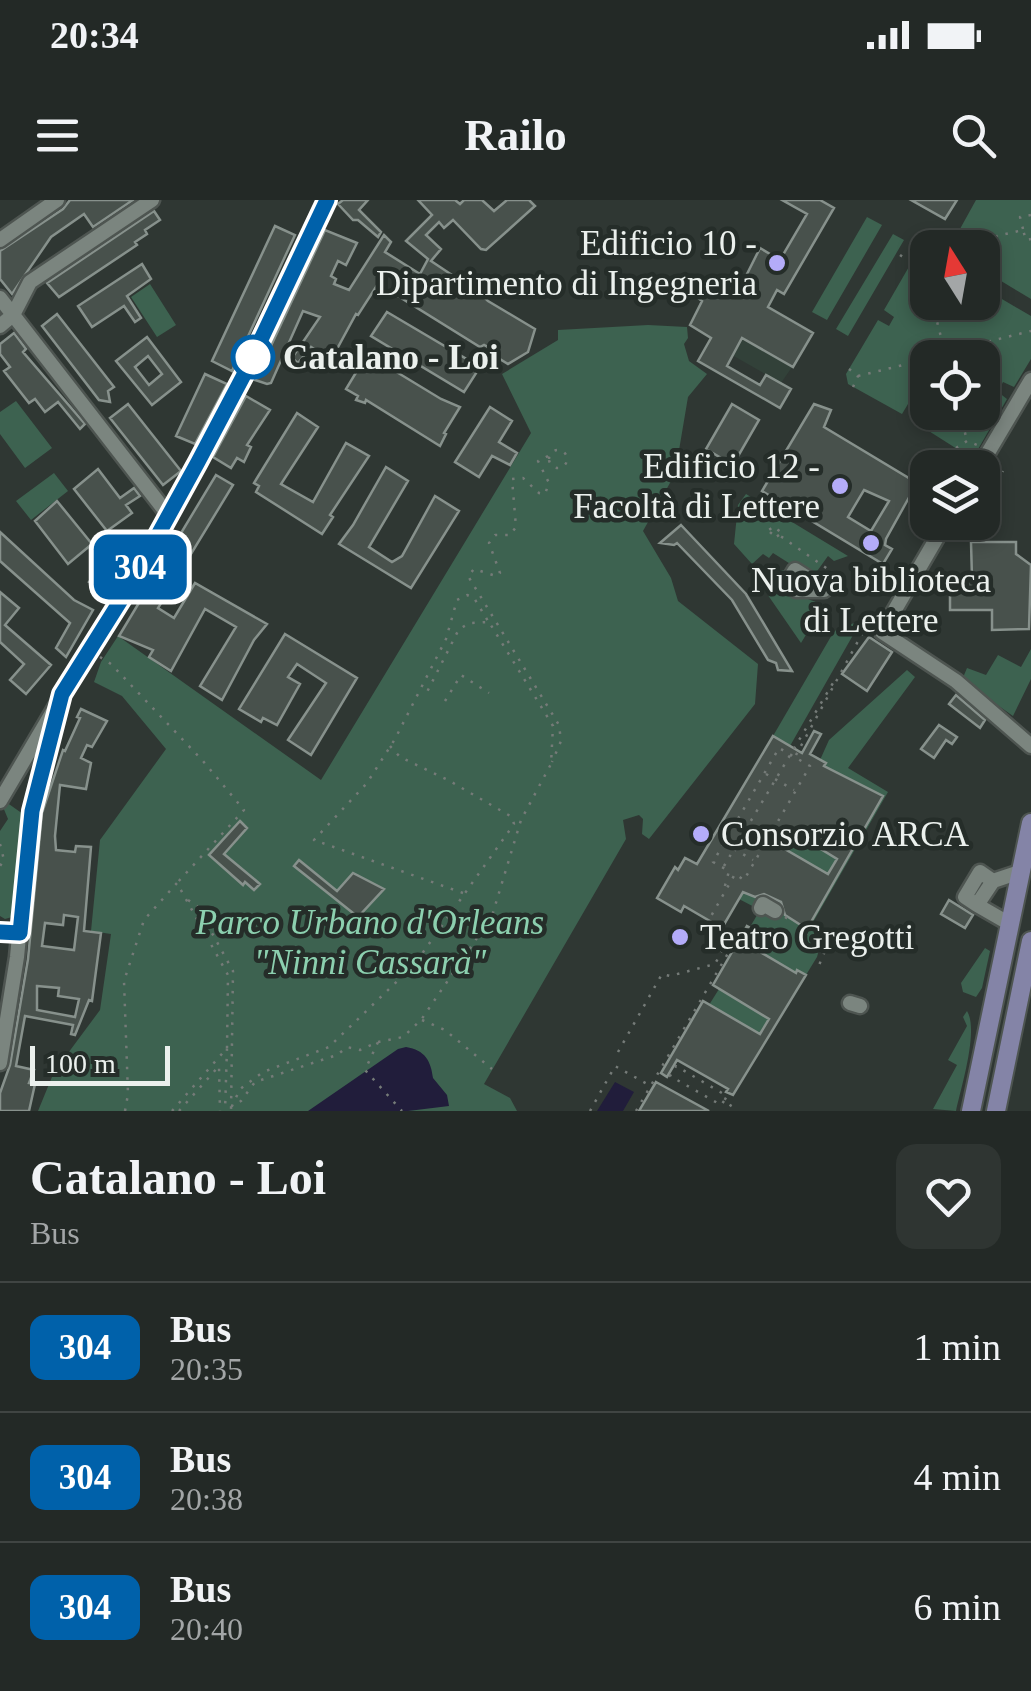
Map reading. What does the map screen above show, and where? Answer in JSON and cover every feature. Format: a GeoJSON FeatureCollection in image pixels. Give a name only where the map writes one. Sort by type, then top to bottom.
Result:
{"type":"FeatureCollection","features":[{"type":"Feature","properties":{"kind":"main road"},"geometry":{"type":"LineString","coordinates":[[972,1106],[1031,824]]}},
{"type":"Feature","properties":{"kind":"main road"},"geometry":{"type":"LineString","coordinates":[[997,1108],[1031,941]]}},
{"type":"Feature","properties":{"kind":"street"},"geometry":{"type":"LineString","coordinates":[[0,240],[55,200]]}},
{"type":"Feature","properties":{"kind":"street"},"geometry":{"type":"LineString","coordinates":[[0,326],[13,315],[30,282],[152,200]]}},
{"type":"Feature","properties":{"kind":"street"},"geometry":{"type":"LineString","coordinates":[[32,811],[2,797],[168,516],[246,371],[327,200]]}},
{"type":"Feature","properties":{"kind":"street"},"geometry":{"type":"LineString","coordinates":[[0,298],[168,516]]}},
{"type":"Feature","properties":{"kind":"street"},"geometry":{"type":"LineString","coordinates":[[990,450],[1031,380]]}},
{"type":"Feature","properties":{"kind":"street"},"geometry":{"type":"LineString","coordinates":[[998,438],[1031,396]]}},
{"type":"Feature","properties":{"kind":"street"},"geometry":{"type":"LineString","coordinates":[[936,540],[882,632],[956,681],[1031,746]]}},
{"type":"Feature","properties":{"kind":"street"},"geometry":{"type":"LineString","coordinates":[[809,580],[795,570],[787,583],[796,590],[824,590]]}},
{"type":"Feature","properties":{"kind":"street"},"geometry":{"type":"LineString","coordinates":[[0,1063],[20,933],[32,811],[62,694]]}},
{"type":"Feature","properties":{"kind":"street"},"geometry":{"type":"LineString","coordinates":[[1007,723],[1031,736]]}},
{"type":"Feature","properties":{"kind":"street"},"geometry":{"type":"LineString","coordinates":[[1010,924],[977,905],[993,880],[1020,872]]}},
{"type":"Feature","properties":{"kind":"street"},"geometry":{"type":"LineString","coordinates":[[0,932],[20,933]]}},
{"type":"Feature","properties":{"kind":"street"},"geometry":{"type":"LineString","coordinates":[[972,1106],[997,1108]]}},
{"type":"Feature","properties":{"kind":"path"},"geometry":{"type":"LineString","coordinates":[[1031,215],[1020,217],[1026,240],[1031,239]]}},
{"type":"Feature","properties":{"kind":"path"},"geometry":{"type":"LineString","coordinates":[[1000,235],[1024,230]]}},
{"type":"Feature","properties":{"kind":"path"},"geometry":{"type":"LineString","coordinates":[[900,255],[910,261]]}},
{"type":"Feature","properties":{"kind":"path"},"geometry":{"type":"LineString","coordinates":[[994,340],[1031,331]]}},
{"type":"Feature","properties":{"kind":"path"},"geometry":{"type":"LineString","coordinates":[[858,376],[910,363]]}},
{"type":"Feature","properties":{"kind":"path"},"geometry":{"type":"LineString","coordinates":[[849,369],[858,376]]}},
{"type":"Feature","properties":{"kind":"path"},"geometry":{"type":"LineString","coordinates":[[854,387],[858,376]]}},
{"type":"Feature","properties":{"kind":"path"},"geometry":{"type":"LineString","coordinates":[[964,430],[967,442]]}},
{"type":"Feature","properties":{"kind":"path"},"geometry":{"type":"LineString","coordinates":[[956,448],[967,442],[980,446]]}},
{"type":"Feature","properties":{"kind":"path"},"geometry":{"type":"LineString","coordinates":[[227,1110],[241,1101],[255,1082],[348,1047],[360,1050],[403,1037],[421,1020],[492,916],[521,820],[562,741],[559,725],[468,576],[474,569],[496,576],[500,573],[489,543],[494,535],[510,535],[516,528],[512,479],[523,478],[539,494],[545,494],[549,483],[538,461],[548,456]]}},
{"type":"Feature","properties":{"kind":"path"},"geometry":{"type":"LineString","coordinates":[[1000,475],[1002,471]]}},
{"type":"Feature","properties":{"kind":"path"},"geometry":{"type":"LineString","coordinates":[[772,503],[762,518],[772,531],[775,528],[781,532],[778,535],[832,572]]}},
{"type":"Feature","properties":{"kind":"path"},"geometry":{"type":"LineString","coordinates":[[464,894],[314,840],[366,783],[390,746],[441,650],[458,600],[467,595],[474,598],[553,726],[551,764]]}},
{"type":"Feature","properties":{"kind":"path"},"geometry":{"type":"LineString","coordinates":[[723,868],[869,621]]}},
{"type":"Feature","properties":{"kind":"path"},"geometry":{"type":"LineString","coordinates":[[425,696],[459,629],[470,623],[489,622]]}},
{"type":"Feature","properties":{"kind":"path"},"geometry":{"type":"LineString","coordinates":[[99,656],[203,761],[244,810],[144,920],[124,981],[128,1094],[125,1111]]}},
{"type":"Feature","properties":{"kind":"path"},"geometry":{"type":"LineString","coordinates":[[444,702],[461,675],[489,693]]}},
{"type":"Feature","properties":{"kind":"path"},"geometry":{"type":"LineString","coordinates":[[797,758],[836,678]]}},
{"type":"Feature","properties":{"kind":"path"},"geometry":{"type":"LineString","coordinates":[[390,746],[400,757],[448,780],[514,820],[521,820]]}},
{"type":"Feature","properties":{"kind":"path"},"geometry":{"type":"LineString","coordinates":[[618,1052],[662,974],[670,976],[715,964],[724,946],[702,932],[734,874],[744,880],[810,766],[779,748],[714,862],[729,871],[723,893]]}},
{"type":"Feature","properties":{"kind":"path"},"geometry":{"type":"LineString","coordinates":[[765,773],[796,792]]}},
{"type":"Feature","properties":{"kind":"path"},"geometry":{"type":"LineString","coordinates":[[754,791],[764,796]]}},
{"type":"Feature","properties":{"kind":"path"},"geometry":{"type":"LineString","coordinates":[[739,818],[749,822]]}},
{"type":"Feature","properties":{"kind":"path"},"geometry":{"type":"LineString","coordinates":[[227,1110],[240,1090],[263,1072],[330,1047],[414,965],[514,820]]}},
{"type":"Feature","properties":{"kind":"path"},"geometry":{"type":"LineString","coordinates":[[0,844],[4,860],[0,866]]}},
{"type":"Feature","properties":{"kind":"path"},"geometry":{"type":"LineString","coordinates":[[724,844],[755,862]]}},
{"type":"Feature","properties":{"kind":"path"},"geometry":{"type":"LineString","coordinates":[[177,884],[228,975],[227,1110]]}},
{"type":"Feature","properties":{"kind":"path"},"geometry":{"type":"LineString","coordinates":[[187,899],[197,906],[233,972],[227,1110]]}},
{"type":"Feature","properties":{"kind":"path"},"geometry":{"type":"LineString","coordinates":[[636,1111],[737,938],[707,922]]}},
{"type":"Feature","properties":{"kind":"path"},"geometry":{"type":"LineString","coordinates":[[805,934],[827,946],[817,970]]}},
{"type":"Feature","properties":{"kind":"path"},"geometry":{"type":"LineString","coordinates":[[421,1020],[449,1032],[492,1070]]}},
{"type":"Feature","properties":{"kind":"path"},"geometry":{"type":"LineString","coordinates":[[378,1042],[365,1070],[402,1111]]}},
{"type":"Feature","properties":{"kind":"path"},"geometry":{"type":"LineString","coordinates":[[172,1111],[227,1048]]}},
{"type":"Feature","properties":{"kind":"path"},"geometry":{"type":"LineString","coordinates":[[662,1065],[673,1071]]}},
{"type":"Feature","properties":{"kind":"path"},"geometry":{"type":"LineString","coordinates":[[179,1111],[219,1066],[227,1110]]}},
{"type":"Feature","properties":{"kind":"path"},"geometry":{"type":"LineString","coordinates":[[590,1111],[615,1066],[649,1086]]}},
{"type":"Feature","properties":{"kind":"path"},"geometry":{"type":"LineString","coordinates":[[676,1066],[727,1096],[724,1102],[722,1105],[670,1076],[676,1066]]}},
{"type":"Feature","properties":{"kind":"path"},"geometry":{"type":"LineString","coordinates":[[724,1102],[734,1106]]}},
{"type":"Feature","properties":{"kind":"shaded area"},"geometry":{"type":"Polygon","coordinates":[[[742,338],[792,367],[781,383],[732,355],[742,338]]]}},
{"type":"Feature","properties":{"kind":"shaded area"},"geometry":{"type":"Polygon","coordinates":[[[406,1047],[426,1057],[449,1106],[408,1111],[308,1111],[398,1049],[406,1047]]]}},
{"type":"Feature","properties":{"kind":"shaded area"},"geometry":{"type":"Polygon","coordinates":[[[615,1082],[634,1092],[623,1111],[597,1111],[615,1082]]]}},
{"type":"Feature","properties":{"kind":"green space"},"geometry":{"type":"Polygon","coordinates":[[[976,200],[1031,200],[1031,299],[1000,280],[1000,230],[959,230],[976,200]]]}},
{"type":"Feature","properties":{"kind":"green space"},"geometry":{"type":"Polygon","coordinates":[[[867,217],[882,225],[827,320],[812,312],[867,217]]]}},
{"type":"Feature","properties":{"kind":"green space"},"geometry":{"type":"Polygon","coordinates":[[[893,234],[904,240],[848,336],[836,329],[893,234]]]}},
{"type":"Feature","properties":{"kind":"green space"},"geometry":{"type":"Polygon","coordinates":[[[910,265],[910,320],[1000,320],[1000,298],[1031,316],[1031,359],[1014,387],[1003,382],[1000,388],[1000,340],[910,340],[910,405],[902,414],[848,384],[846,374],[878,320],[889,326],[894,317],[884,310],[910,265]]]}},
{"type":"Feature","properties":{"kind":"green space"},"geometry":{"type":"Polygon","coordinates":[[[150,284],[176,325],[157,337],[131,297],[150,284]]]}},
{"type":"Feature","properties":{"kind":"green space","name":"Parco Urbano d'Orleans \"Ninni Cassarà\""},"geometry":{"type":"Polygon","coordinates":[[[687,327],[684,344],[689,361],[707,374],[688,397],[675,474],[643,531],[671,578],[678,601],[758,664],[755,704],[649,839],[642,834],[643,819],[639,815],[623,820],[626,839],[484,1084],[510,1098],[517,1111],[38,1111],[54,1072],[100,1010],[111,934],[91,931],[100,840],[166,749],[122,696],[94,682],[101,662],[118,636],[321,780],[531,433],[502,374],[558,340],[558,330],[687,327]]]}},
{"type":"Feature","properties":{"kind":"green space"},"geometry":{"type":"Polygon","coordinates":[[[16,401],[52,448],[25,468],[0,434],[0,412],[16,401]]]}},
{"type":"Feature","properties":{"kind":"green space"},"geometry":{"type":"Polygon","coordinates":[[[927,430],[989,430],[978,450],[959,450],[927,430]]]}},
{"type":"Feature","properties":{"kind":"green space"},"geometry":{"type":"Polygon","coordinates":[[[54,473],[68,491],[31,520],[16,501],[54,473]]]}},
{"type":"Feature","properties":{"kind":"green space"},"geometry":{"type":"Polygon","coordinates":[[[746,494],[848,556],[834,561],[828,556],[815,574],[796,561],[792,565],[773,553],[769,558],[763,554],[752,564],[734,544],[738,505],[746,494]]]}},
{"type":"Feature","properties":{"kind":"green space"},"geometry":{"type":"Polygon","coordinates":[[[783,570],[787,574],[778,588],[824,605],[801,643],[763,588],[763,577],[783,570]]]}},
{"type":"Feature","properties":{"kind":"green space"},"geometry":{"type":"Polygon","coordinates":[[[861,621],[790,746],[773,736],[833,633],[861,621]]]}},
{"type":"Feature","properties":{"kind":"green space"},"geometry":{"type":"Polygon","coordinates":[[[1031,649],[1031,679],[1013,716],[962,680],[967,668],[986,675],[998,655],[1021,667],[1031,649]]]}},
{"type":"Feature","properties":{"kind":"green space"},"geometry":{"type":"Polygon","coordinates":[[[907,670],[915,677],[848,768],[888,792],[812,924],[824,932],[817,957],[806,975],[798,970],[796,973],[745,943],[743,939],[760,910],[739,899],[743,892],[750,894],[807,928],[883,797],[824,766],[826,763],[820,760],[829,740],[907,670]]]}},
{"type":"Feature","properties":{"kind":"green space"},"geometry":{"type":"Polygon","coordinates":[[[6,802],[23,814],[25,822],[12,917],[5,919],[0,916],[0,831],[8,819],[3,807],[6,802]]]}},
{"type":"Feature","properties":{"kind":"green space"},"geometry":{"type":"Polygon","coordinates":[[[788,829],[837,859],[828,874],[778,845],[788,829]]]}},
{"type":"Feature","properties":{"kind":"green space"},"geometry":{"type":"Polygon","coordinates":[[[985,948],[990,951],[982,988],[976,997],[963,992],[961,983],[985,948]]]}},
{"type":"Feature","properties":{"kind":"green space"},"geometry":{"type":"Polygon","coordinates":[[[719,989],[769,1019],[760,1034],[709,1005],[719,989]]]}},
{"type":"Feature","properties":{"kind":"green space"},"geometry":{"type":"Polygon","coordinates":[[[967,1011],[970,1045],[956,1111],[933,1109],[957,1065],[948,1060],[967,1026],[963,1017],[967,1011]]]}},
{"type":"Feature","properties":{"kind":"building"},"geometry":{"type":"Polygon","coordinates":[[[70,200],[133,200],[93,227],[84,214],[51,237],[12,294],[0,279],[0,251],[63,209],[70,200]]]}},
{"type":"Feature","properties":{"kind":"building"},"geometry":{"type":"Polygon","coordinates":[[[343,200],[368,200],[359,210],[381,232],[378,237],[353,220],[338,204],[343,200]]]}},
{"type":"Feature","properties":{"kind":"building"},"geometry":{"type":"Polygon","coordinates":[[[418,200],[455,200],[460,204],[464,200],[482,200],[494,211],[507,200],[529,200],[535,206],[486,250],[453,220],[444,228],[439,222],[426,235],[441,249],[431,261],[455,277],[459,273],[488,301],[535,329],[528,352],[508,364],[495,356],[497,352],[484,345],[480,347],[398,296],[405,284],[385,273],[356,314],[331,360],[311,347],[298,363],[292,358],[320,317],[303,311],[271,383],[255,380],[325,230],[357,243],[346,265],[338,261],[331,276],[336,279],[334,284],[349,290],[384,235],[391,242],[385,252],[420,274],[428,259],[406,241],[432,215],[418,200]]]}},
{"type":"Feature","properties":{"kind":"building"},"geometry":{"type":"Polygon","coordinates":[[[782,200],[820,200],[834,208],[784,294],[777,290],[768,307],[813,333],[793,367],[742,338],[727,366],[760,385],[766,375],[791,389],[780,408],[698,361],[711,338],[690,325],[702,301],[698,298],[709,280],[736,296],[760,248],[780,260],[807,214],[782,200]]]}},
{"type":"Feature","properties":{"kind":"building"},"geometry":{"type":"Polygon","coordinates":[[[911,200],[957,200],[945,219],[911,200]]]}},
{"type":"Feature","properties":{"kind":"building"},"geometry":{"type":"Polygon","coordinates":[[[154,211],[160,220],[145,230],[147,234],[135,242],[137,245],[59,297],[47,283],[154,211]]]}},
{"type":"Feature","properties":{"kind":"building"},"geometry":{"type":"Polygon","coordinates":[[[275,226],[295,235],[232,371],[212,361],[275,226]]]}},
{"type":"Feature","properties":{"kind":"building"},"geometry":{"type":"Polygon","coordinates":[[[142,264],[151,279],[127,296],[141,318],[135,322],[124,306],[92,327],[78,306],[142,264]]]}},
{"type":"Feature","properties":{"kind":"building"},"geometry":{"type":"Polygon","coordinates":[[[387,312],[480,367],[464,392],[371,336],[387,312]]]}},
{"type":"Feature","properties":{"kind":"building"},"geometry":{"type":"Polygon","coordinates":[[[57,314],[114,387],[108,391],[110,402],[99,400],[42,326],[57,314]]]}},
{"type":"Feature","properties":{"kind":"building"},"geometry":{"type":"Polygon","coordinates":[[[14,333],[26,349],[23,352],[85,424],[80,429],[58,402],[45,412],[35,399],[29,403],[4,371],[10,367],[0,354],[0,344],[14,333]]]}},
{"type":"Feature","properties":{"kind":"building"},"geometry":{"type":"Polygon","coordinates":[[[147,337],[181,382],[152,405],[116,361],[147,337]],[[148,356],[135,367],[149,385],[162,374],[148,356]]]}},
{"type":"Feature","properties":{"kind":"building"},"geometry":{"type":"Polygon","coordinates":[[[362,351],[460,407],[440,446],[366,400],[356,400],[358,396],[346,389],[360,366],[356,363],[362,351]]]}},
{"type":"Feature","properties":{"kind":"building"},"geometry":{"type":"Polygon","coordinates":[[[205,374],[227,384],[195,444],[176,436],[205,374]]]}},
{"type":"Feature","properties":{"kind":"building"},"geometry":{"type":"Polygon","coordinates":[[[246,396],[270,410],[247,445],[251,447],[244,462],[237,458],[231,468],[213,457],[246,396]]]}},
{"type":"Feature","properties":{"kind":"building"},"geometry":{"type":"Polygon","coordinates":[[[128,404],[181,471],[163,485],[110,418],[128,404]]]}},
{"type":"Feature","properties":{"kind":"building"},"geometry":{"type":"Polygon","coordinates":[[[732,404],[759,420],[733,465],[706,449],[732,404]]]}},
{"type":"Feature","properties":{"kind":"building","name":"Edificio 12 - Facoltà di Lettere"},"geometry":{"type":"Polygon","coordinates":[[[814,404],[831,410],[824,427],[910,479],[910,496],[886,539],[885,545],[892,549],[883,564],[762,491],[814,404]],[[864,490],[848,517],[871,531],[889,501],[864,490]]]}},
{"type":"Feature","properties":{"kind":"building"},"geometry":{"type":"Polygon","coordinates":[[[490,407],[512,421],[499,442],[517,453],[510,465],[492,456],[479,477],[455,462],[490,407]]]}},
{"type":"Feature","properties":{"kind":"building"},"geometry":{"type":"Polygon","coordinates":[[[297,413],[318,427],[281,484],[313,502],[346,443],[369,456],[322,534],[256,492],[259,486],[254,483],[297,413]]]}},
{"type":"Feature","properties":{"kind":"building"},"geometry":{"type":"Polygon","coordinates":[[[386,467],[408,481],[369,547],[392,562],[402,556],[435,496],[459,511],[411,588],[339,544],[386,467]]]}},
{"type":"Feature","properties":{"kind":"building"},"geometry":{"type":"Polygon","coordinates":[[[98,469],[120,498],[134,488],[140,496],[126,505],[132,513],[107,531],[74,489],[98,469]]]}},
{"type":"Feature","properties":{"kind":"building"},"geometry":{"type":"Polygon","coordinates":[[[216,475],[233,485],[158,608],[174,618],[195,583],[267,624],[254,640],[222,700],[200,686],[236,627],[205,609],[171,671],[149,657],[153,650],[119,636],[216,475]]]}},
{"type":"Feature","properties":{"kind":"building"},"geometry":{"type":"Polygon","coordinates":[[[57,501],[92,544],[68,564],[35,521],[57,501]]]}},
{"type":"Feature","properties":{"kind":"building"},"geometry":{"type":"Polygon","coordinates":[[[681,525],[746,594],[792,671],[778,670],[776,663],[768,660],[732,600],[677,543],[660,543],[681,525]]]}},
{"type":"Feature","properties":{"kind":"building"},"geometry":{"type":"Polygon","coordinates":[[[0,532],[74,600],[93,610],[66,657],[56,648],[70,623],[0,561],[0,532]]]}},
{"type":"Feature","properties":{"kind":"building"},"geometry":{"type":"Polygon","coordinates":[[[971,542],[1016,542],[1016,554],[1031,565],[1029,629],[992,630],[992,610],[950,610],[950,578],[972,578],[971,542]]]}},
{"type":"Feature","properties":{"kind":"building"},"geometry":{"type":"Polygon","coordinates":[[[114,551],[126,558],[100,596],[93,592],[96,587],[89,582],[114,551]]]}},
{"type":"Feature","properties":{"kind":"building"},"geometry":{"type":"Polygon","coordinates":[[[0,592],[19,608],[5,625],[51,665],[26,694],[10,680],[24,664],[0,642],[0,592]]]}},
{"type":"Feature","properties":{"kind":"building"},"geometry":{"type":"Polygon","coordinates":[[[285,634],[357,678],[311,755],[288,740],[326,683],[297,664],[288,677],[300,684],[277,725],[263,718],[261,722],[239,709],[285,634]]]}},
{"type":"Feature","properties":{"kind":"building"},"geometry":{"type":"Polygon","coordinates":[[[869,637],[892,652],[867,691],[842,674],[869,637]]]}},
{"type":"Feature","properties":{"kind":"building"},"geometry":{"type":"Polygon","coordinates":[[[956,695],[985,720],[980,728],[949,704],[956,695]]]}},
{"type":"Feature","properties":{"kind":"building"},"geometry":{"type":"Polygon","coordinates":[[[81,709],[107,721],[81,758],[91,763],[86,789],[60,785],[55,836],[56,850],[75,852],[76,846],[91,847],[84,931],[101,933],[92,1001],[89,1000],[75,1035],[71,1034],[73,1025],[25,1016],[16,1066],[34,1070],[29,1083],[35,1084],[29,1111],[0,1111],[0,1093],[10,1065],[28,959],[42,813],[63,750],[80,718],[77,717],[81,709]],[[64,915],[63,925],[45,923],[42,946],[74,950],[78,917],[64,915]],[[37,986],[37,1010],[75,1017],[79,999],[58,996],[59,988],[37,986]]]}},
{"type":"Feature","properties":{"kind":"building"},"geometry":{"type":"Polygon","coordinates":[[[939,725],[957,737],[952,744],[946,740],[934,758],[921,749],[939,725]]]}},
{"type":"Feature","properties":{"kind":"building"},"geometry":{"type":"Polygon","coordinates":[[[814,731],[821,734],[810,754],[826,763],[824,766],[883,796],[807,929],[785,915],[781,902],[764,894],[755,897],[743,892],[722,928],[684,906],[681,912],[657,898],[675,867],[678,870],[685,858],[697,864],[773,736],[802,753],[814,731]],[[788,829],[778,845],[828,874],[837,859],[788,829]]]}},
{"type":"Feature","properties":{"kind":"building"},"geometry":{"type":"Polygon","coordinates":[[[240,821],[247,828],[224,854],[260,884],[254,890],[209,855],[240,821]]]}},
{"type":"Feature","properties":{"kind":"building"},"geometry":{"type":"Polygon","coordinates":[[[299,860],[337,891],[353,873],[384,889],[358,917],[294,866],[299,860]]]}},
{"type":"Feature","properties":{"kind":"building"},"geometry":{"type":"Polygon","coordinates":[[[949,900],[973,915],[965,928],[941,914],[949,900]]]}},
{"type":"Feature","properties":{"kind":"building"},"geometry":{"type":"Polygon","coordinates":[[[747,926],[751,928],[745,943],[806,975],[733,1095],[677,1060],[667,1077],[661,1073],[703,1001],[760,1034],[769,1019],[713,985],[747,926]]]}},
{"type":"Feature","properties":{"kind":"building"},"geometry":{"type":"Polygon","coordinates":[[[656,1082],[709,1111],[639,1111],[656,1082]]]}},
{"type":"Feature","properties":{"kind":"bus line","name":"304"},"geometry":{"type":"LineString","coordinates":[[0,932],[20,933],[32,811],[62,694],[131,584],[198,462],[327,200]]}},
{"type":"Feature","properties":{"kind":"place","name":"Edificio 10 - Dipartimento di Ingegneria"},"geometry":{"type":"Point","coordinates":[777,263]}},
{"type":"Feature","properties":{"kind":"place","name":"Catalano - Loi"},"geometry":{"type":"Point","coordinates":[253,357]}},
{"type":"Feature","properties":{"kind":"place","name":"Edificio 12 - Facoltà di Lettere"},"geometry":{"type":"Point","coordinates":[840,486]}},
{"type":"Feature","properties":{"kind":"place","name":"Nuova biblioteca di Lettere"},"geometry":{"type":"Point","coordinates":[871,543]}},
{"type":"Feature","properties":{"kind":"place","name":"Consorzio ARCA"},"geometry":{"type":"Point","coordinates":[701,834]}},
{"type":"Feature","properties":{"kind":"place","name":"Teatro Gregotti"},"geometry":{"type":"Point","coordinates":[680,937]}}]}
